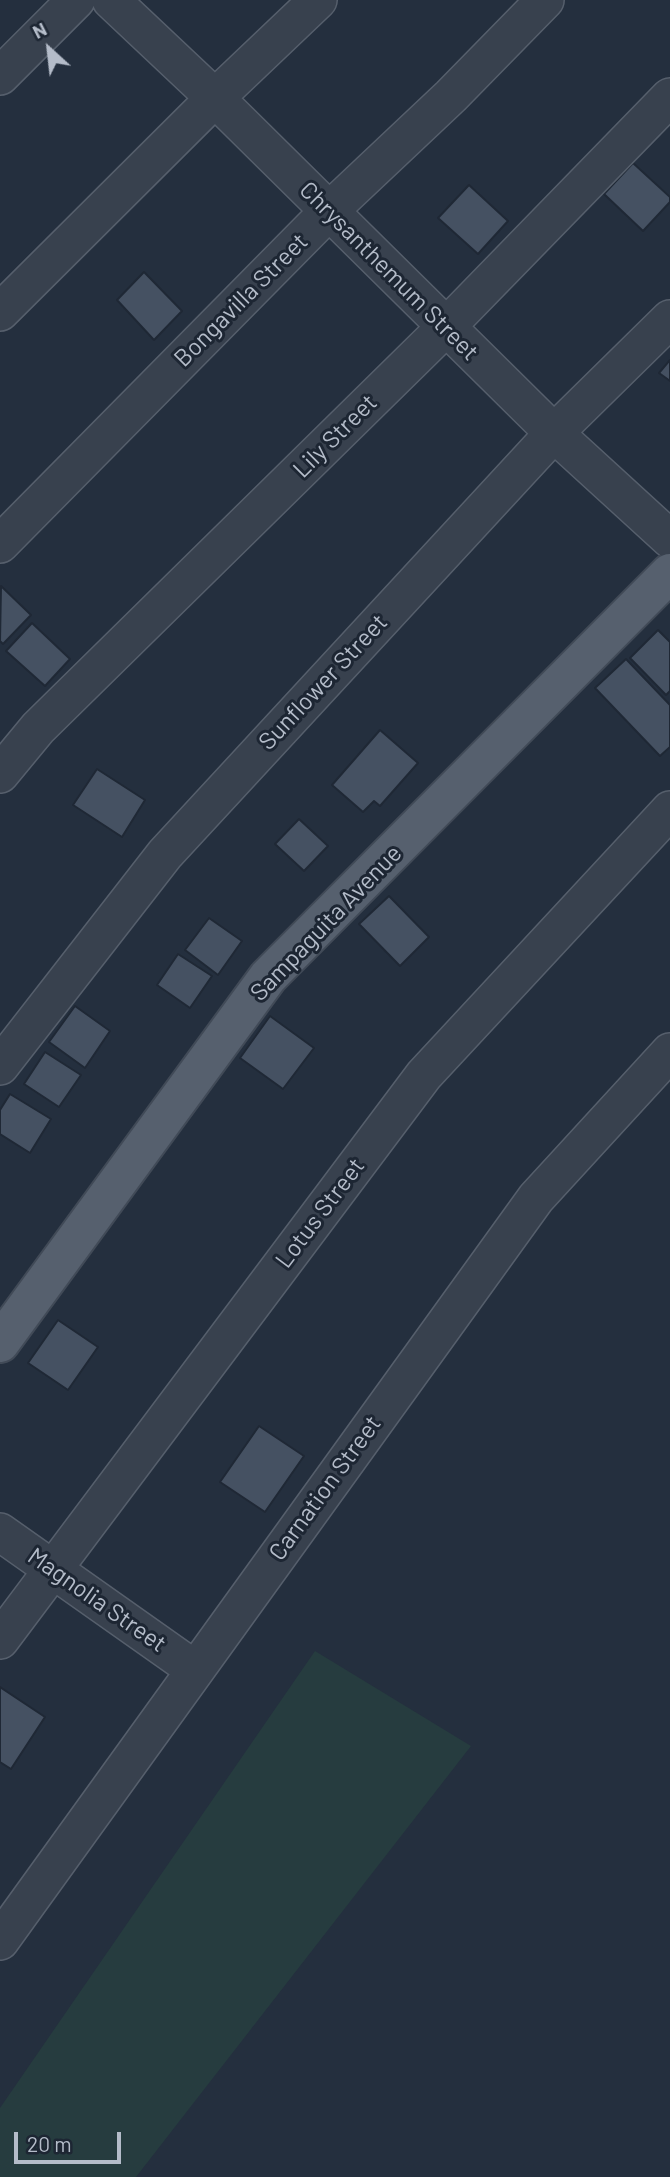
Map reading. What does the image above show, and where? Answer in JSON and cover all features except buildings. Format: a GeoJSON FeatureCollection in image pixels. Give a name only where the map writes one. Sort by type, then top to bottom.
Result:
{"type":"FeatureCollection","features":[{"type":"Feature","properties":{"kind":"main road","name":"Sampaguita Avenue"},"geometry":{"type":"LineString","coordinates":[[0,1343],[268,977],[670,573]]}},
{"type":"Feature","properties":{"kind":"street"},"geometry":{"type":"LineString","coordinates":[[0,76],[76,0]]}},
{"type":"Feature","properties":{"kind":"street","name":"Chrysanthemum Street"},"geometry":{"type":"LineString","coordinates":[[111,0],[215,98],[554,433],[670,539]]}},
{"type":"Feature","properties":{"kind":"street"},"geometry":{"type":"LineString","coordinates":[[0,312],[215,98],[318,0]]}},
{"type":"Feature","properties":{"kind":"street","name":"Bongavilla Street"},"geometry":{"type":"LineString","coordinates":[[0,544],[329,211],[451,96],[545,0]]}},
{"type":"Feature","properties":{"kind":"street","name":"Lily Street"},"geometry":{"type":"LineString","coordinates":[[0,774],[38,728],[446,327],[670,97]]}},
{"type":"Feature","properties":{"kind":"street","name":"Sunflower Street"},"geometry":{"type":"LineString","coordinates":[[0,1066],[165,853],[554,433],[670,319]]}},
{"type":"Feature","properties":{"kind":"street","name":"Lotus Street"},"geometry":{"type":"LineString","coordinates":[[0,1640],[424,1075],[670,810]]}},
{"type":"Feature","properties":{"kind":"street","name":"Carnation Street"},"geometry":{"type":"LineString","coordinates":[[0,1941],[536,1198],[670,1052]]}},
{"type":"Feature","properties":{"kind":"street","name":"Magnolia Street"},"geometry":{"type":"LineString","coordinates":[[0,1532],[194,1669]]}},
{"type":"Feature","properties":{"kind":"green space"},"geometry":{"type":"Polygon","coordinates":[[[315,1651],[471,1746],[136,2177],[0,2177],[0,2108],[315,1651]]]}}]}
